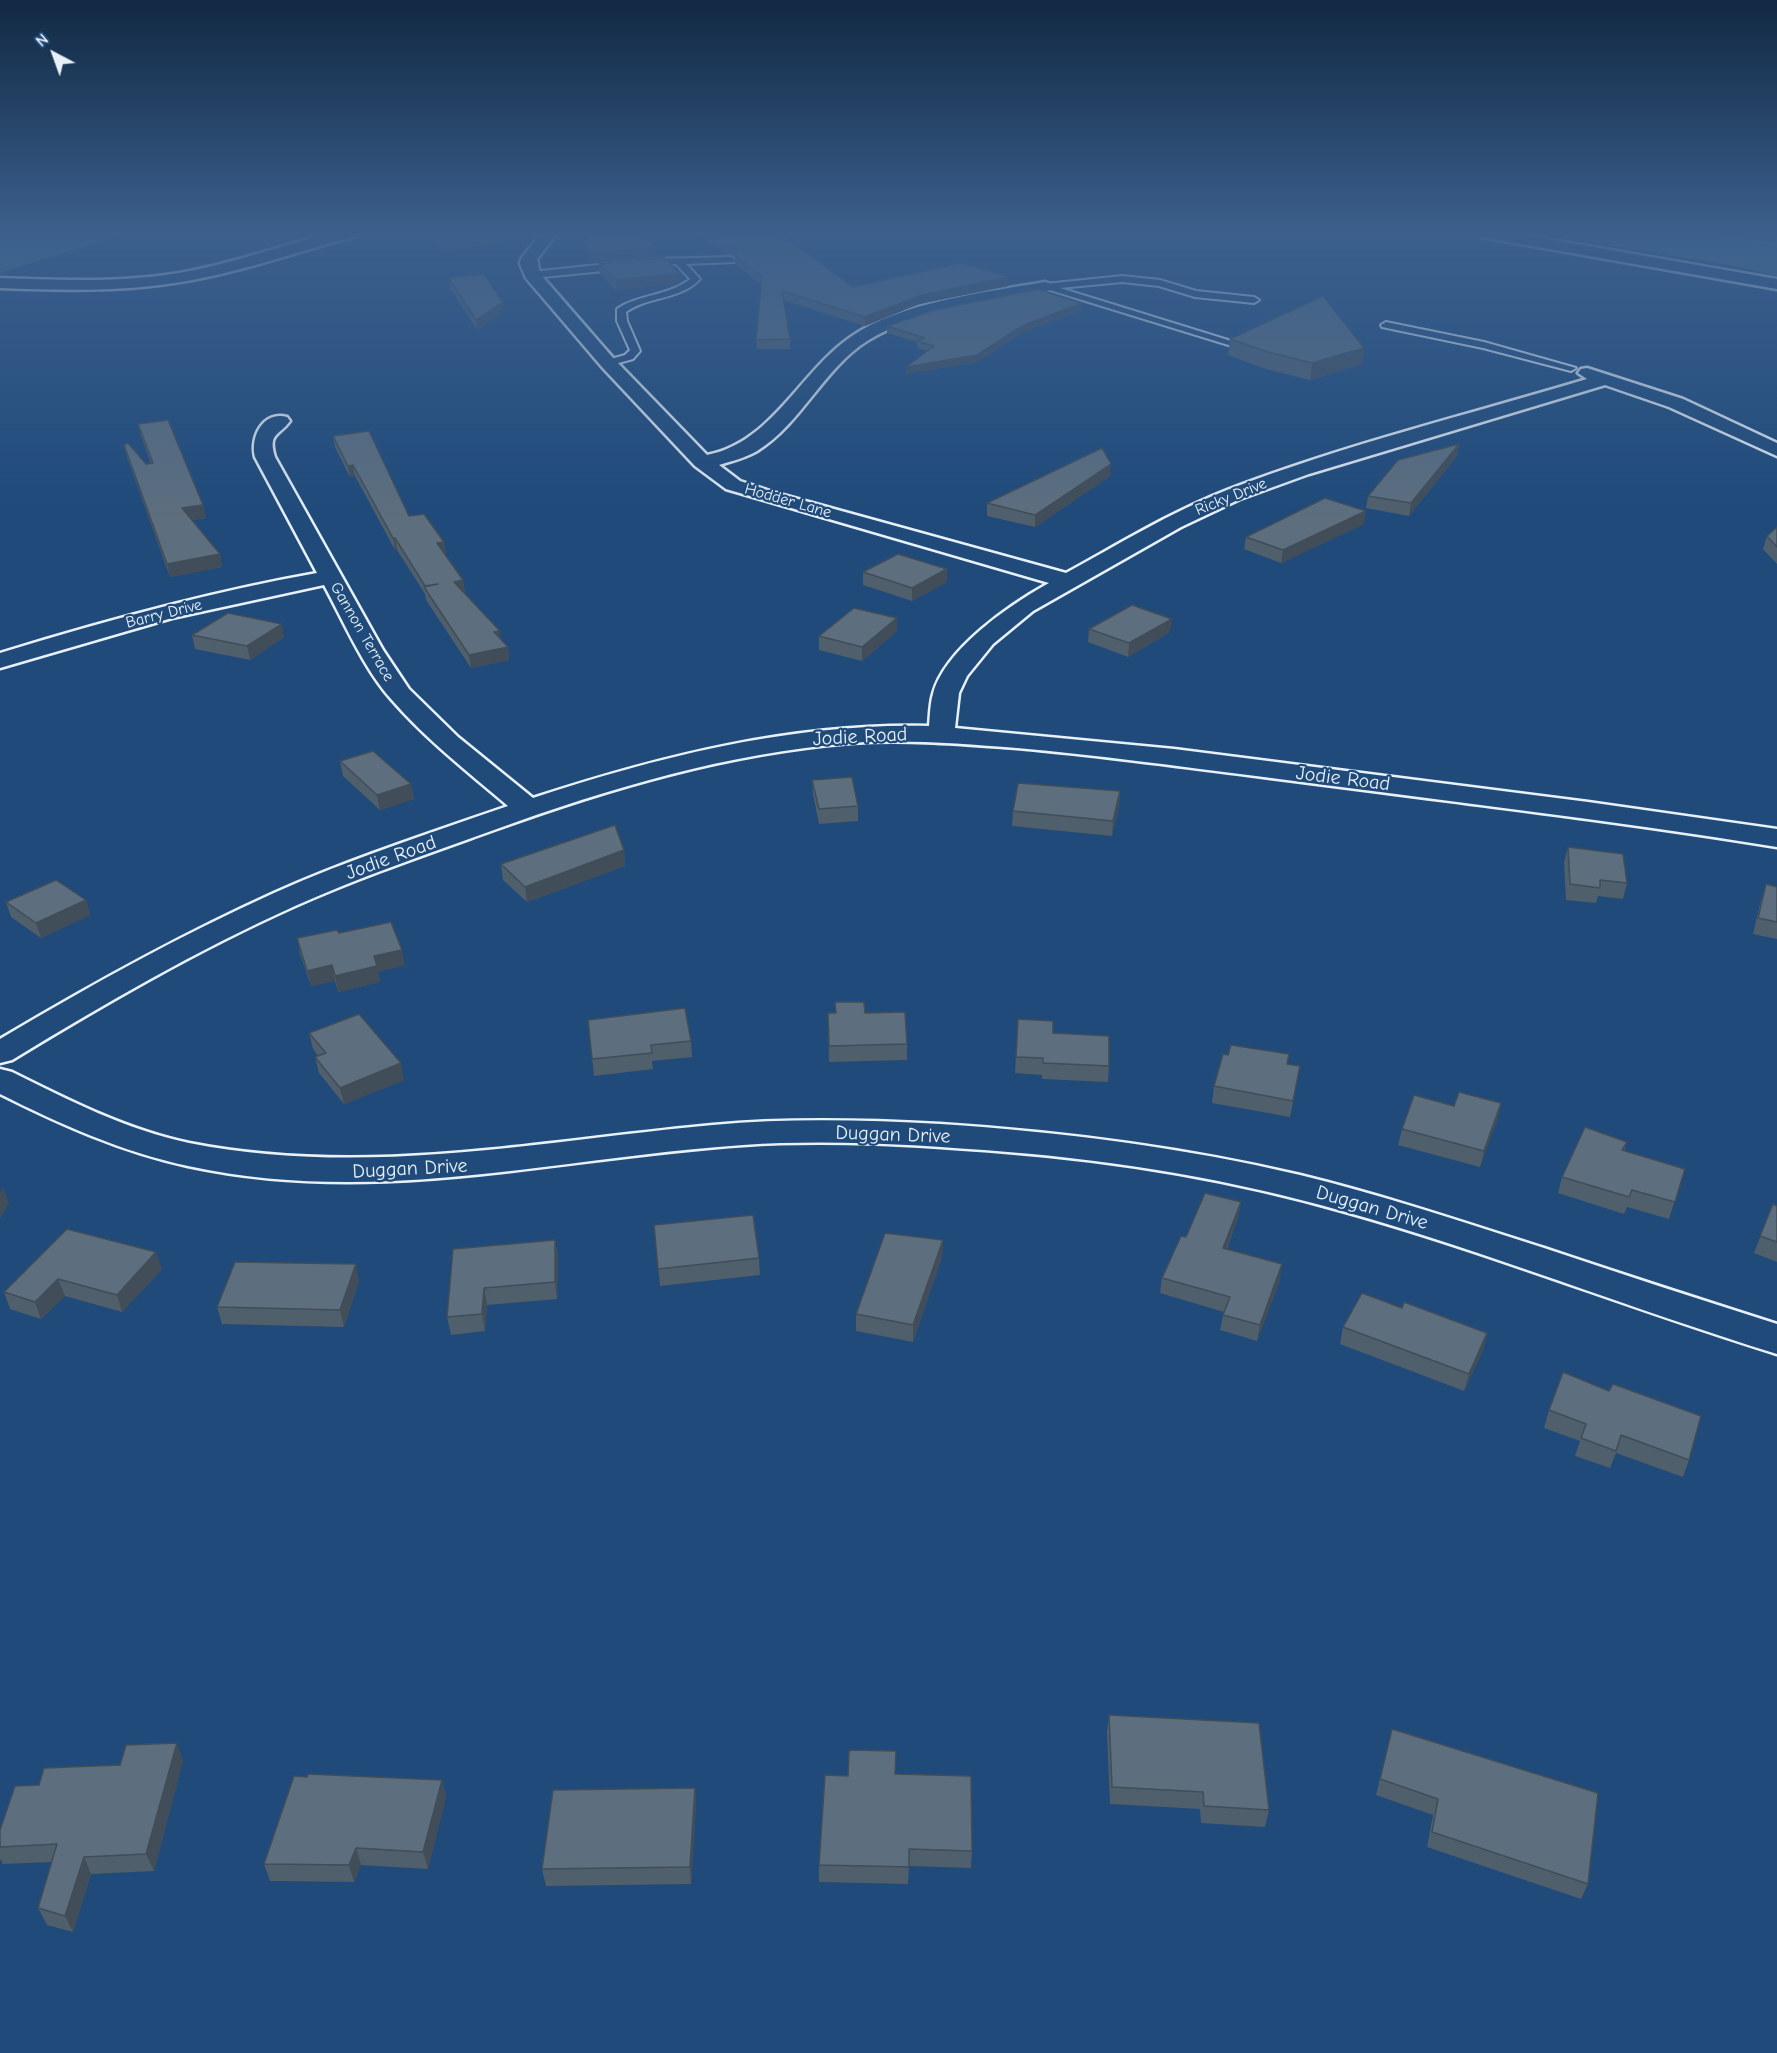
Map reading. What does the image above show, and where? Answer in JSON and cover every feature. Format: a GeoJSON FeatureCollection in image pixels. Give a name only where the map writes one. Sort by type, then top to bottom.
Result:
{"type":"FeatureCollection","features":[{"type":"Feature","properties":{"kind":"street","name":"Hodder Lane"},"geometry":{"type":"LineString","coordinates":[[578,328],[608,363],[702,462],[723,479],[747,491],[1069,581]]}},
{"type":"Feature","properties":{"kind":"street"},"geometry":{"type":"LineString","coordinates":[[702,462],[735,453],[757,442],[846,350],[863,336],[879,328]]}},
{"type":"Feature","properties":{"kind":"street"},"geometry":{"type":"LineString","coordinates":[[1571,368],[1676,403],[1777,450]]}},
{"type":"Feature","properties":{"kind":"street","name":"Ricky Drive"},"geometry":{"type":"LineString","coordinates":[[941,734],[946,693],[955,674],[967,656],[1004,621],[1173,522],[1268,481],[1607,380]]}},
{"type":"Feature","properties":{"kind":"street","name":"Gannon Terrace"},"geometry":{"type":"LineString","coordinates":[[280,421],[264,434],[262,448],[384,673],[400,694],[449,743],[528,808]]}},
{"type":"Feature","properties":{"kind":"street","name":"Barry Drive"},"geometry":{"type":"LineString","coordinates":[[0,661],[190,607],[330,577]]}},
{"type":"Feature","properties":{"kind":"street","name":"Jodie Road"},"geometry":{"type":"LineString","coordinates":[[0,1053],[183,949],[287,898],[384,860],[528,808],[638,772],[724,752],[856,735],[941,734],[1086,746],[1670,821],[1777,838]]}},
{"type":"Feature","properties":{"kind":"street","name":"Duggan Drive"},"geometry":{"type":"LineString","coordinates":[[0,1080],[90,1123],[141,1142],[188,1154],[306,1171],[362,1173],[428,1169],[525,1160],[654,1142],[784,1132],[907,1134],[1026,1141],[1166,1159],[1235,1172],[1425,1222],[1777,1339]]}},
{"type":"Feature","properties":{"kind":"lane"},"geometry":{"type":"LineString","coordinates":[[608,363],[630,357],[635,351],[635,342],[626,328]]}},
{"type":"Feature","properties":{"kind":"lane"},"geometry":{"type":"LineString","coordinates":[[1181,328],[1239,345]]}},
{"type":"Feature","properties":{"kind":"lane"},"geometry":{"type":"LineString","coordinates":[[1400,328],[1484,345],[1571,368]]}},
{"type":"Feature","properties":{"kind":"building"},"geometry":{"type":"Polygon","coordinates":[[[757,328],[788,328],[790,339],[756,340],[757,328]]]}},
{"type":"Feature","properties":{"kind":"building"},"geometry":{"type":"Polygon","coordinates":[[[893,328],[1019,328],[977,355],[906,367],[934,346],[917,341],[925,338],[893,328]]]}},
{"type":"Feature","properties":{"kind":"building"},"geometry":{"type":"Polygon","coordinates":[[[1254,328],[1348,328],[1364,348],[1312,363],[1268,352],[1230,339],[1254,328]]]}},
{"type":"Feature","properties":{"kind":"building"},"geometry":{"type":"Polygon","coordinates":[[[168,420],[203,505],[182,508],[220,554],[167,564],[124,445],[128,443],[146,464],[153,463],[138,424],[168,420]]]}},
{"type":"Feature","properties":{"kind":"building"},"geometry":{"type":"Polygon","coordinates":[[[369,431],[409,516],[424,514],[444,542],[437,543],[463,580],[454,582],[500,631],[494,632],[508,647],[469,655],[424,587],[438,584],[425,586],[393,538],[353,465],[348,466],[333,436],[369,431]]]}},
{"type":"Feature","properties":{"kind":"building"},"geometry":{"type":"Polygon","coordinates":[[[1459,444],[1411,503],[1368,496],[1398,460],[1459,444]]]}},
{"type":"Feature","properties":{"kind":"building"},"geometry":{"type":"Polygon","coordinates":[[[1102,448],[1111,464],[1035,515],[987,503],[1102,448]]]}},
{"type":"Feature","properties":{"kind":"building"},"geometry":{"type":"Polygon","coordinates":[[[1325,498],[1366,511],[1283,550],[1246,537],[1325,498]]]}},
{"type":"Feature","properties":{"kind":"building"},"geometry":{"type":"Polygon","coordinates":[[[1777,527],[1777,547],[1767,536],[1777,527]]]}},
{"type":"Feature","properties":{"kind":"building"},"geometry":{"type":"Polygon","coordinates":[[[898,554],[947,569],[912,588],[863,572],[898,554]]]}},
{"type":"Feature","properties":{"kind":"building"},"geometry":{"type":"Polygon","coordinates":[[[1132,605],[1172,619],[1129,643],[1089,629],[1132,605]]]}},
{"type":"Feature","properties":{"kind":"building"},"geometry":{"type":"Polygon","coordinates":[[[854,608],[897,618],[862,647],[819,636],[854,608]]]}},
{"type":"Feature","properties":{"kind":"building"},"geometry":{"type":"Polygon","coordinates":[[[228,613],[282,624],[247,646],[192,635],[228,613]]]}},
{"type":"Feature","properties":{"kind":"building"},"geometry":{"type":"Polygon","coordinates":[[[373,751],[411,784],[377,795],[340,761],[373,751]]]}},
{"type":"Feature","properties":{"kind":"building"},"geometry":{"type":"Polygon","coordinates":[[[852,777],[858,806],[819,809],[812,780],[852,777]]]}},
{"type":"Feature","properties":{"kind":"building"},"geometry":{"type":"Polygon","coordinates":[[[1018,783],[1120,791],[1113,821],[1013,811],[1018,783]]]}},
{"type":"Feature","properties":{"kind":"building"},"geometry":{"type":"Polygon","coordinates":[[[615,825],[624,850],[525,887],[501,864],[615,825]]]}},
{"type":"Feature","properties":{"kind":"building"},"geometry":{"type":"Polygon","coordinates":[[[1568,847],[1623,854],[1627,883],[1600,880],[1600,888],[1570,884],[1568,847]]]}},
{"type":"Feature","properties":{"kind":"building"},"geometry":{"type":"Polygon","coordinates":[[[56,880],[86,900],[36,923],[6,902],[56,880]]]}},
{"type":"Feature","properties":{"kind":"building"},"geometry":{"type":"Polygon","coordinates":[[[1766,884],[1777,887],[1777,922],[1758,918],[1766,884]]]}},
{"type":"Feature","properties":{"kind":"building"},"geometry":{"type":"Polygon","coordinates":[[[391,922],[402,950],[374,956],[377,966],[335,976],[332,965],[307,971],[297,938],[337,930],[339,933],[391,922]]]}},
{"type":"Feature","properties":{"kind":"building"},"geometry":{"type":"Polygon","coordinates":[[[835,1002],[864,1002],[865,1013],[905,1012],[907,1044],[829,1046],[828,1013],[836,1013],[835,1002]]]}},
{"type":"Feature","properties":{"kind":"building"},"geometry":{"type":"Polygon","coordinates":[[[685,1008],[691,1041],[651,1045],[652,1053],[592,1059],[588,1020],[685,1008]]]}},
{"type":"Feature","properties":{"kind":"building"},"geometry":{"type":"Polygon","coordinates":[[[359,1014],[401,1063],[340,1088],[315,1057],[326,1053],[309,1033],[359,1014]]]}},
{"type":"Feature","properties":{"kind":"building"},"geometry":{"type":"Polygon","coordinates":[[[1018,1019],[1053,1021],[1053,1033],[1109,1036],[1109,1066],[1043,1063],[1043,1058],[1016,1057],[1018,1019]]]}},
{"type":"Feature","properties":{"kind":"building"},"geometry":{"type":"Polygon","coordinates":[[[1231,1045],[1289,1054],[1287,1064],[1300,1066],[1293,1101],[1214,1086],[1223,1054],[1228,1055],[1231,1045]]]}},
{"type":"Feature","properties":{"kind":"building"},"geometry":{"type":"Polygon","coordinates":[[[1459,1092],[1501,1103],[1484,1151],[1402,1129],[1414,1095],[1454,1106],[1459,1092]]]}},
{"type":"Feature","properties":{"kind":"building"},"geometry":{"type":"Polygon","coordinates":[[[1585,1127],[1627,1142],[1622,1150],[1685,1169],[1675,1202],[1632,1190],[1629,1197],[1562,1177],[1585,1127]]]}},
{"type":"Feature","properties":{"kind":"building"},"geometry":{"type":"Polygon","coordinates":[[[1205,1193],[1241,1202],[1223,1248],[1282,1264],[1260,1325],[1223,1315],[1230,1297],[1162,1278],[1181,1236],[1186,1237],[1205,1193]]]}},
{"type":"Feature","properties":{"kind":"building"},"geometry":{"type":"Polygon","coordinates":[[[1773,1204],[1777,1206],[1777,1242],[1760,1236],[1773,1204]]]}},
{"type":"Feature","properties":{"kind":"building"},"geometry":{"type":"Polygon","coordinates":[[[753,1215],[759,1258],[658,1269],[654,1225],[753,1215]]]}},
{"type":"Feature","properties":{"kind":"building"},"geometry":{"type":"Polygon","coordinates":[[[67,1229],[156,1252],[117,1295],[58,1279],[35,1302],[4,1292],[67,1229]]]}},
{"type":"Feature","properties":{"kind":"building"},"geometry":{"type":"Polygon","coordinates":[[[885,1233],[943,1240],[913,1325],[856,1314],[885,1233]]]}},
{"type":"Feature","properties":{"kind":"building"},"geometry":{"type":"Polygon","coordinates":[[[555,1240],[555,1282],[484,1288],[482,1314],[447,1317],[453,1249],[555,1240]]]}},
{"type":"Feature","properties":{"kind":"building"},"geometry":{"type":"Polygon","coordinates":[[[235,1262],[356,1264],[340,1310],[217,1307],[235,1262]]]}},
{"type":"Feature","properties":{"kind":"building"},"geometry":{"type":"Polygon","coordinates":[[[1362,1293],[1402,1308],[1404,1302],[1487,1333],[1469,1374],[1343,1327],[1362,1293]]]}},
{"type":"Feature","properties":{"kind":"building"},"geometry":{"type":"Polygon","coordinates":[[[1563,1372],[1609,1391],[1613,1384],[1701,1416],[1689,1460],[1621,1435],[1616,1451],[1581,1438],[1586,1424],[1549,1410],[1563,1372]]]}},
{"type":"Feature","properties":{"kind":"building"},"geometry":{"type":"Polygon","coordinates":[[[1109,1715],[1259,1723],[1269,1810],[1204,1806],[1203,1792],[1112,1787],[1109,1715]]]}},
{"type":"Feature","properties":{"kind":"building"},"geometry":{"type":"Polygon","coordinates":[[[1392,1729],[1598,1793],[1588,1884],[1432,1832],[1438,1799],[1380,1779],[1392,1729]]]}},
{"type":"Feature","properties":{"kind":"building"},"geometry":{"type":"Polygon","coordinates":[[[177,1743],[146,1854],[84,1857],[65,1916],[38,1908],[57,1844],[0,1847],[0,1830],[15,1786],[39,1785],[44,1768],[120,1765],[126,1745],[177,1743]]]}},
{"type":"Feature","properties":{"kind":"building"},"geometry":{"type":"Polygon","coordinates":[[[849,1750],[896,1751],[895,1774],[971,1776],[972,1851],[909,1849],[909,1867],[819,1865],[825,1775],[848,1776],[849,1750]]]}},
{"type":"Feature","properties":{"kind":"building"},"geometry":{"type":"Polygon","coordinates":[[[308,1774],[442,1780],[423,1852],[356,1848],[349,1865],[264,1864],[294,1776],[307,1777],[308,1774]]]}},
{"type":"Feature","properties":{"kind":"building"},"geometry":{"type":"Polygon","coordinates":[[[695,1788],[690,1867],[542,1869],[553,1790],[695,1788]]]}}]}
